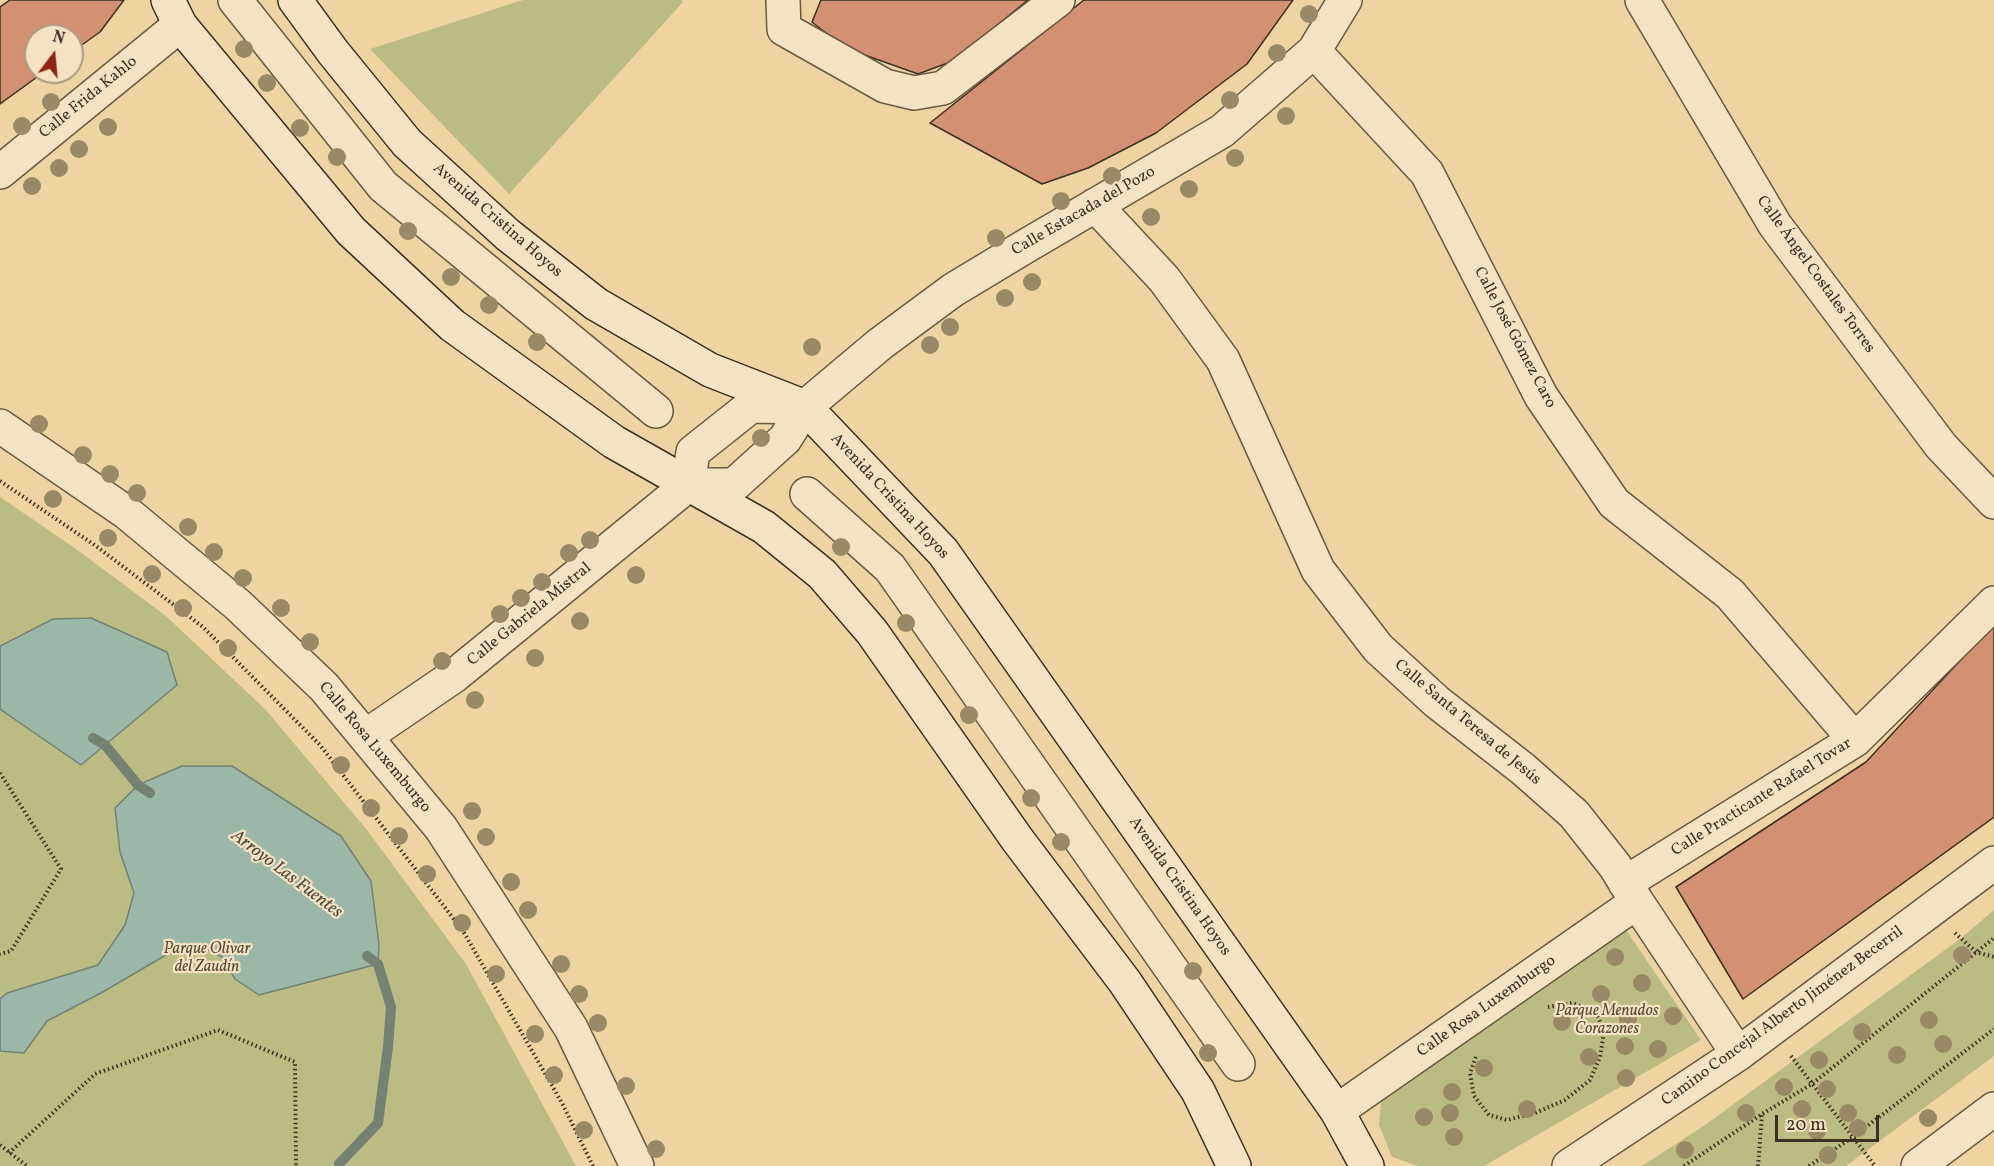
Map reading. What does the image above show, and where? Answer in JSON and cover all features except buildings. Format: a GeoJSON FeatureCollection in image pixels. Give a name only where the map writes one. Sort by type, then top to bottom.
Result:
{"type":"FeatureCollection","features":[{"type":"Feature","properties":{"kind":"street"},"geometry":{"type":"LineString","coordinates":[[235,0],[383,186],[656,411]]}},
{"type":"Feature","properties":{"kind":"street","name":"Avenida Cristina Hoyos"},"geometry":{"type":"LineString","coordinates":[[295,0],[333,52],[407,142],[508,235],[596,304],[710,370],[805,407],[943,552],[1337,1111],[1367,1166]]}},
{"type":"Feature","properties":{"kind":"street"},"geometry":{"type":"LineString","coordinates":[[783,0],[784,29],[885,86],[914,93],[943,88],[1058,0]]}},
{"type":"Feature","properties":{"kind":"street","name":"Calle Estacada del Pozo"},"geometry":{"type":"LineString","coordinates":[[688,485],[734,485],[785,439],[805,407],[880,344],[953,290],[1222,131],[1314,51],[1345,0]]}},
{"type":"Feature","properties":{"kind":"street","name":"Calle Ángel Costales Torres"},"geometry":{"type":"LineString","coordinates":[[1642,0],[1774,225],[1941,446],[1994,502]]}},
{"type":"Feature","properties":{"kind":"street"},"geometry":{"type":"LineString","coordinates":[[174,13],[351,231],[452,325],[614,442],[764,527],[822,574],[872,632],[1017,839],[1125,982],[1198,1092],[1234,1166]]}},
{"type":"Feature","properties":{"kind":"street","name":"Calle Frida Kahlo"},"geometry":{"type":"LineString","coordinates":[[0,172],[174,13]]}},
{"type":"Feature","properties":{"kind":"street","name":"Calle José Gómez Caro"},"geometry":{"type":"LineString","coordinates":[[1314,51],[1427,173],[1541,396],[1614,503],[1730,594],[1855,740]]}},
{"type":"Feature","properties":{"kind":"street","name":"Calle Santa Teresa de Jesús"},"geometry":{"type":"LineString","coordinates":[[1095,206],[1164,279],[1223,360],[1318,570],[1378,648],[1437,702],[1523,769],[1574,814],[1615,866],[1738,1054]]}},
{"type":"Feature","properties":{"kind":"street"},"geometry":{"type":"LineString","coordinates":[[688,485],[693,452],[751,406],[805,407]]}},
{"type":"Feature","properties":{"kind":"street","name":"Calle Rosa Luxemburgo"},"geometry":{"type":"LineString","coordinates":[[0,426],[127,513],[238,605],[324,687],[441,828],[571,1028],[637,1166]]}},
{"type":"Feature","properties":{"kind":"street","name":"Calle Gabriela Mistral"},"geometry":{"type":"LineString","coordinates":[[366,736],[454,676],[688,485]]}},
{"type":"Feature","properties":{"kind":"street"},"geometry":{"type":"LineString","coordinates":[[807,494],[890,568],[1238,1064]]}},
{"type":"Feature","properties":{"kind":"street","name":"Calle Practicante Rafael Tovar"},"geometry":{"type":"LineString","coordinates":[[1631,893],[1855,740],[1994,603]]}},
{"type":"Feature","properties":{"kind":"street","name":"Camino Concejal Alberto Jiménez Becerril"},"geometry":{"type":"LineString","coordinates":[[1569,1166],[1738,1054],[1994,863]]}},
{"type":"Feature","properties":{"kind":"street","name":"Calle Rosa Luxemburgo"},"geometry":{"type":"LineString","coordinates":[[1337,1111],[1631,893]]}},
{"type":"Feature","properties":{"kind":"street"},"geometry":{"type":"LineString","coordinates":[[1918,1166],[1994,1109]]}},
{"type":"Feature","properties":{"kind":"path"},"geometry":{"type":"LineString","coordinates":[[0,481],[96,546],[203,627],[320,745],[463,931],[562,1103],[593,1166]]}},
{"type":"Feature","properties":{"kind":"path"},"geometry":{"type":"LineString","coordinates":[[0,773],[61,869],[10,951],[0,954]]}},
{"type":"Feature","properties":{"kind":"path"},"geometry":{"type":"LineString","coordinates":[[1684,1166],[1812,1084],[1994,938]]}},
{"type":"Feature","properties":{"kind":"path"},"geometry":{"type":"LineString","coordinates":[[1976,952],[1994,957]]}},
{"type":"Feature","properties":{"kind":"path"},"geometry":{"type":"LineString","coordinates":[[1477,1053],[1470,1073],[1474,1096],[1488,1115],[1507,1120],[1534,1113],[1565,1100],[1590,1080],[1600,1057],[1604,1032],[1597,1014],[1573,1003],[1544,1008]]}},
{"type":"Feature","properties":{"kind":"path"},"geometry":{"type":"LineString","coordinates":[[1770,1029],[1875,1166]]}},
{"type":"Feature","properties":{"kind":"path"},"geometry":{"type":"LineString","coordinates":[[1809,1166],[1853,1137],[1994,1029]]}},
{"type":"Feature","properties":{"kind":"path"},"geometry":{"type":"LineString","coordinates":[[9,1153],[95,1074],[218,1030],[295,1062],[296,1166]]}},
{"type":"Feature","properties":{"kind":"path"},"geometry":{"type":"LineString","coordinates":[[1758,1166],[1762,1114]]}},
{"type":"Feature","properties":{"kind":"path"},"geometry":{"type":"LineString","coordinates":[[0,1145],[27,1166]]}},
{"type":"Feature","properties":{"kind":"green space"},"geometry":{"type":"Polygon","coordinates":[[[523,0],[681,0],[683,2],[509,194],[370,49],[523,0]]]}},
{"type":"Feature","properties":{"kind":"green space","name":"Parque Olivar del Zaudín"},"geometry":{"type":"Polygon","coordinates":[[[0,497],[72,546],[166,616],[266,710],[367,830],[466,964],[576,1166],[0,1166],[0,497]]]}},
{"type":"Feature","properties":{"kind":"green space"},"geometry":{"type":"Polygon","coordinates":[[[1994,910],[1994,1056],[1846,1166],[1642,1166],[1705,1125],[1960,939],[1994,910]]]}},
{"type":"Feature","properties":{"kind":"green space","name":"Parque Menudos Corazones"},"geometry":{"type":"Polygon","coordinates":[[[1626,930],[1701,1040],[1484,1166],[1418,1166],[1392,1157],[1379,1125],[1381,1102],[1626,930]]]}},
{"type":"Feature","properties":{"kind":"water"},"geometry":{"type":"Polygon","coordinates":[[[91,618],[167,652],[177,685],[81,765],[0,709],[0,646],[53,619],[91,618]]]}},
{"type":"Feature","properties":{"kind":"water"},"geometry":{"type":"Polygon","coordinates":[[[182,766],[232,766],[341,836],[371,881],[379,945],[378,964],[259,995],[235,979],[222,957],[195,944],[166,955],[47,1021],[24,1053],[0,1051],[0,999],[7,993],[98,965],[125,925],[134,893],[120,852],[115,808],[138,785],[182,766]]]}},
{"type":"Feature","properties":{"kind":"waterway","name":"Arroyo Las Fuentes"},"geometry":{"type":"LineString","coordinates":[[93,738],[105,745],[138,785],[150,793]]}},
{"type":"Feature","properties":{"kind":"waterway","name":"Arroyo Las Fuentes"},"geometry":{"type":"LineString","coordinates":[[339,1166],[378,1123],[391,1007],[378,964],[367,956]]}}]}
